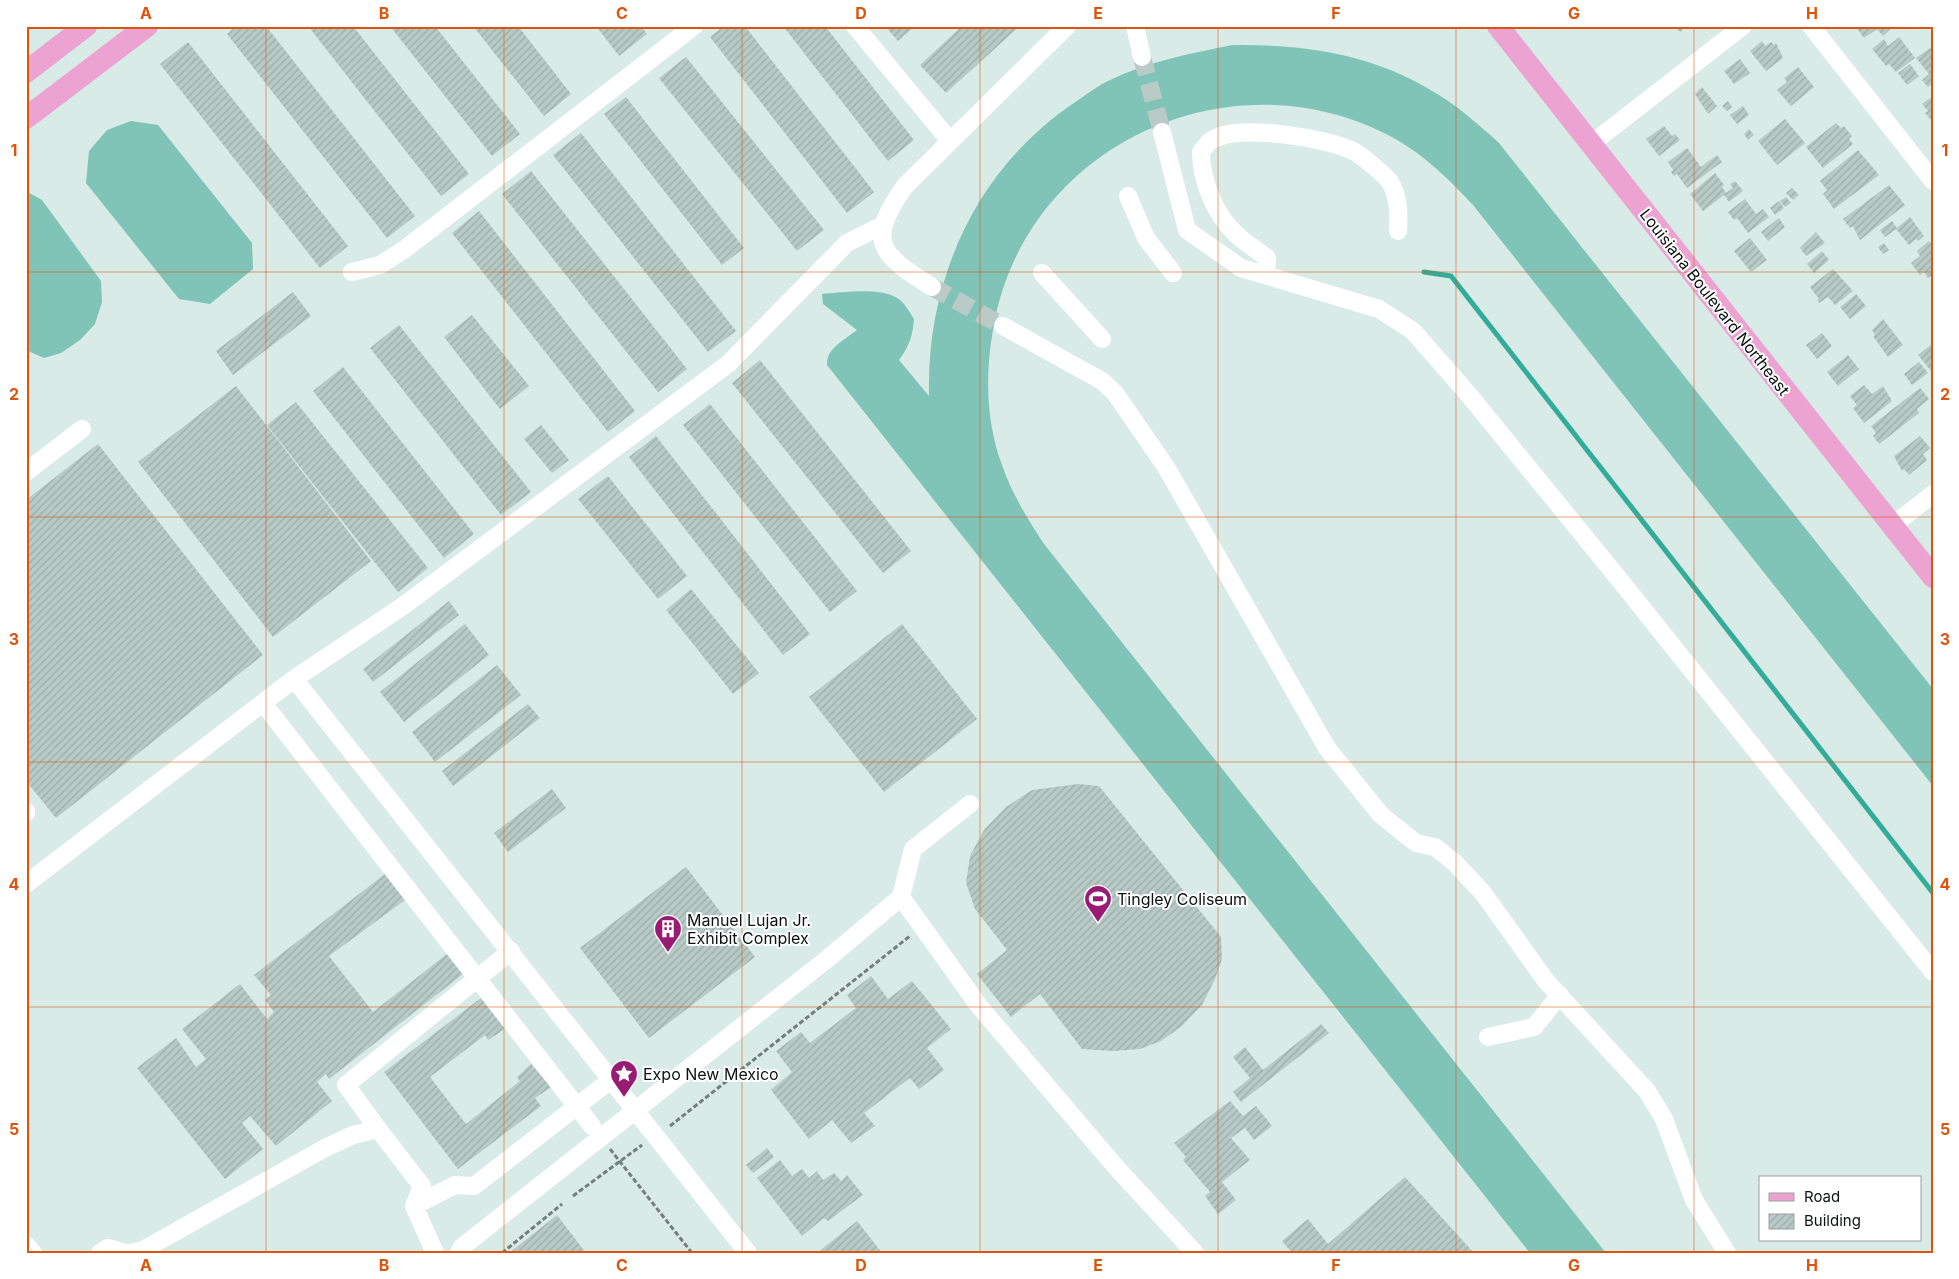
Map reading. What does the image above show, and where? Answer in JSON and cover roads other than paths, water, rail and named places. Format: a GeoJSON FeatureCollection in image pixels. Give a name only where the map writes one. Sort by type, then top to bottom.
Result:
{"type":"FeatureCollection","features":[{"type":"Feature","properties":{"kind":"main road"},"geometry":{"type":"LineString","coordinates":[[26,72],[86,26]]}},
{"type":"Feature","properties":{"kind":"main road"},"geometry":{"type":"LineString","coordinates":[[28,115],[147,26]]}},
{"type":"Feature","properties":{"kind":"main road","name":"Louisiana Boulevard Northeast"},"geometry":{"type":"LineString","coordinates":[[1498,26],[1933,577]]}},
{"type":"Feature","properties":{"kind":"street"},"geometry":{"type":"LineString","coordinates":[[352,272],[380,265],[405,249],[694,26]]}},
{"type":"Feature","properties":{"kind":"street"},"geometry":{"type":"LineString","coordinates":[[855,26],[950,141]]}},
{"type":"Feature","properties":{"kind":"street"},"geometry":{"type":"LineString","coordinates":[[932,287],[905,270],[888,253],[884,245],[883,225],[888,211],[905,186],[1066,26]]}},
{"type":"Feature","properties":{"kind":"street"},"geometry":{"type":"LineString","coordinates":[[1135,26],[1142,57]]}},
{"type":"Feature","properties":{"kind":"street"},"geometry":{"type":"LineString","coordinates":[[1591,144],[1743,26]]}},
{"type":"Feature","properties":{"kind":"street"},"geometry":{"type":"LineString","coordinates":[[1811,26],[1933,181]]}},
{"type":"Feature","properties":{"kind":"street"},"geometry":{"type":"LineString","coordinates":[[1162,132],[1187,230],[1241,268],[1379,309],[1413,331],[1469,395],[1619,578],[1933,972]]}},
{"type":"Feature","properties":{"kind":"street"},"geometry":{"type":"LineString","coordinates":[[1266,274],[1267,258],[1234,232],[1218,214],[1201,167],[1202,152],[1212,140],[1236,133],[1292,135],[1312,138],[1355,152],[1390,181],[1399,210],[1398,231]]}},
{"type":"Feature","properties":{"kind":"street"},"geometry":{"type":"LineString","coordinates":[[1128,196],[1146,238],[1173,273]]}},
{"type":"Feature","properties":{"kind":"street"},"geometry":{"type":"LineString","coordinates":[[26,884],[294,679],[403,606],[728,364],[847,243],[883,225]]}},
{"type":"Feature","properties":{"kind":"street"},"geometry":{"type":"LineString","coordinates":[[1042,273],[1102,339]]}},
{"type":"Feature","properties":{"kind":"street"},"geometry":{"type":"LineString","coordinates":[[1003,326],[1102,381],[1114,393],[1166,468],[1199,522],[1327,748],[1381,815],[1416,843],[1434,847],[1455,863],[1483,893],[1532,962],[1647,1091],[1664,1119],[1694,1200],[1727,1253]]}},
{"type":"Feature","properties":{"kind":"street"},"geometry":{"type":"LineString","coordinates":[[26,472],[82,429]]}},
{"type":"Feature","properties":{"kind":"street"},"geometry":{"type":"LineString","coordinates":[[1892,526],[1933,494]]}},
{"type":"Feature","properties":{"kind":"street"},"geometry":{"type":"LineString","coordinates":[[294,679],[636,1108],[748,1253]]}},
{"type":"Feature","properties":{"kind":"street"},"geometry":{"type":"LineString","coordinates":[[263,703],[592,1126]]}},
{"type":"Feature","properties":{"kind":"street"},"geometry":{"type":"LineString","coordinates":[[459,1253],[462,1247],[826,960],[901,898],[913,849],[970,804]]}},
{"type":"Feature","properties":{"kind":"street"},"geometry":{"type":"LineString","coordinates":[[901,898],[979,1006],[1114,1166],[1195,1253]]}},
{"type":"Feature","properties":{"kind":"street"},"geometry":{"type":"LineString","coordinates":[[435,1253],[414,1206],[422,1186],[346,1085],[511,952]]}},
{"type":"Feature","properties":{"kind":"street"},"geometry":{"type":"LineString","coordinates":[[1488,1037],[1534,1026],[1560,995]]}},
{"type":"Feature","properties":{"kind":"street"},"geometry":{"type":"LineString","coordinates":[[414,1206],[455,1185],[474,1186],[612,1079]]}},
{"type":"Feature","properties":{"kind":"street"},"geometry":{"type":"LineString","coordinates":[[130,1253],[143,1250],[324,1148],[353,1135],[378,1129]]}},
{"type":"Feature","properties":{"kind":"street"},"geometry":{"type":"LineString","coordinates":[[26,1245],[32,1253]]}},
{"type":"Feature","properties":{"kind":"street"},"geometry":{"type":"LineString","coordinates":[[100,1253],[108,1248],[124,1253]]}},
{"type":"Feature","properties":{"kind":"waterway"},"geometry":{"type":"LineString","coordinates":[[1424,272],[1451,276],[1933,893]]}},
{"type":"Feature","properties":{"kind":"tunnel"},"geometry":{"type":"LineString","coordinates":[[1142,57],[1162,132]]}},
{"type":"Feature","properties":{"kind":"tunnel"},"geometry":{"type":"LineString","coordinates":[[932,287],[1003,326]]}},
{"type":"Feature","properties":{"kind":"place","name":"Tingley Coliseum"},"geometry":{"type":"Point","coordinates":[1098,923]}},
{"type":"Feature","properties":{"kind":"place","name":"Manuel Lujan Jr. Exhibit Complex"},"geometry":{"type":"Point","coordinates":[668,953]}},
{"type":"Feature","properties":{"kind":"place","name":"Expo New Mexico"},"geometry":{"type":"Point","coordinates":[624,1098]}}]}
